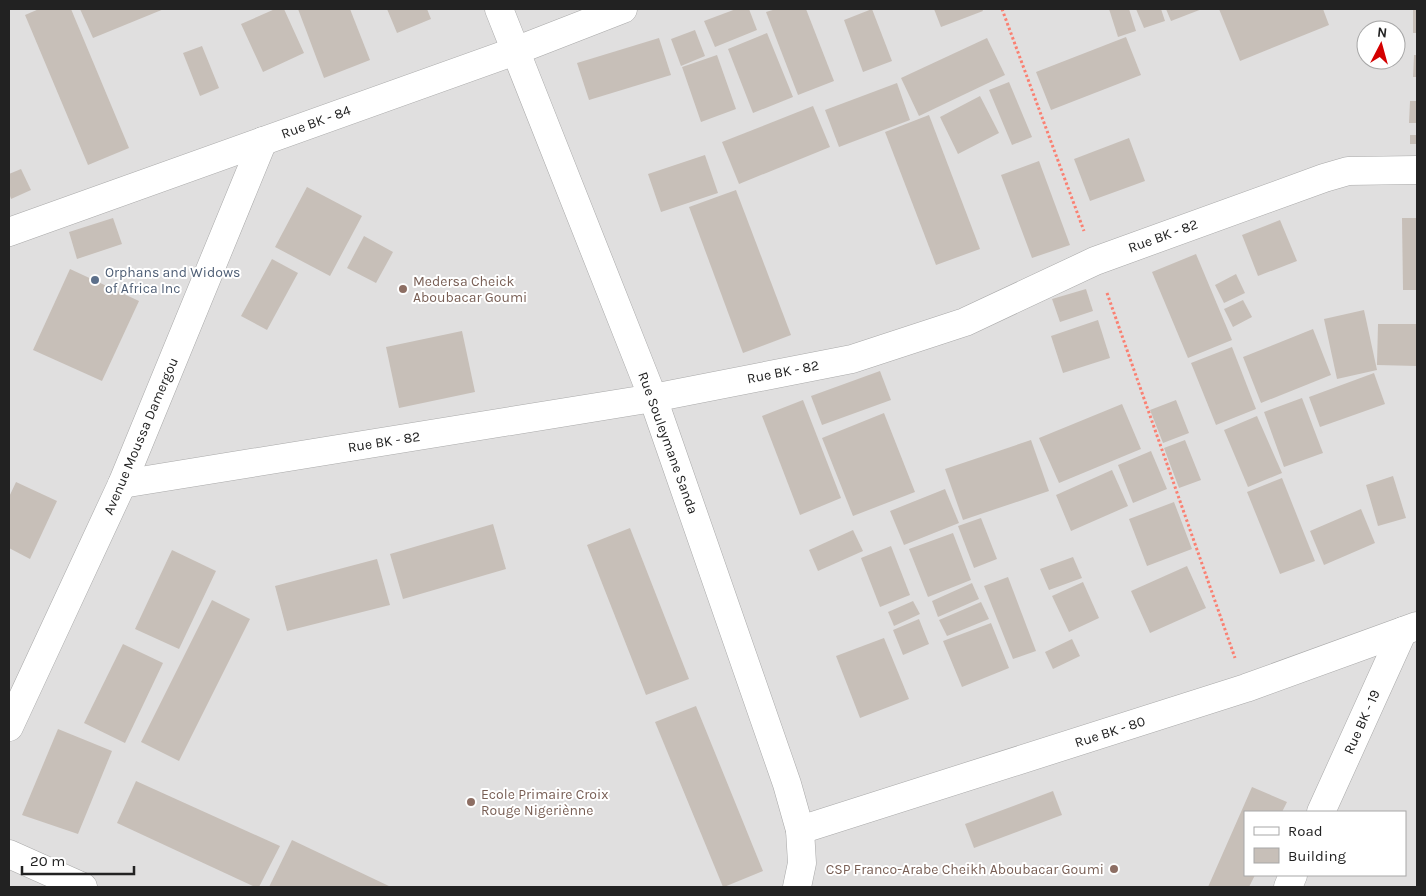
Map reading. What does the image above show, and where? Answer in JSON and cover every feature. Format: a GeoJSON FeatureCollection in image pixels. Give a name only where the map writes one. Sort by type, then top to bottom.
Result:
{"type":"FeatureCollection","features":[{"type":"Feature","properties":{"kind":"street","name":"Rue Souleymane Sanda"},"geometry":{"type":"LineString","coordinates":[[499,9],[653,398],[787,784],[800,830],[802,863],[797,887]]}},
{"type":"Feature","properties":{"kind":"street","name":"Rue BK - 84"},"geometry":{"type":"LineString","coordinates":[[9,232],[516,51],[623,9]]}},
{"type":"Feature","properties":{"kind":"street","name":"Avenue Moussa Damergou"},"geometry":{"type":"LineString","coordinates":[[9,727],[122,484],[263,141]]}},
{"type":"Feature","properties":{"kind":"street","name":"Rue BK - 82"},"geometry":{"type":"LineString","coordinates":[[122,484],[653,398],[852,359],[965,322],[1095,261],[1332,175],[1348,171],[1417,170]]}},
{"type":"Feature","properties":{"kind":"street","name":"Rue BK - 80"},"geometry":{"type":"LineString","coordinates":[[800,830],[1246,688],[1410,629]]}},
{"type":"Feature","properties":{"kind":"street","name":"Rue BK - 19"},"geometry":{"type":"LineString","coordinates":[[1322,811],[1410,629]]}},
{"type":"Feature","properties":{"kind":"street"},"geometry":{"type":"LineString","coordinates":[[9,854],[83,887]]}},
{"type":"Feature","properties":{"kind":"path"},"geometry":{"type":"LineString","coordinates":[[1002,9],[1095,261],[1246,688]]}},
{"type":"Feature","properties":{"kind":"shaded area"},"geometry":{"type":"Polygon","coordinates":[[[9,9],[1417,9],[1417,887],[9,887],[9,9]]]}},
{"type":"Feature","properties":{"kind":"building"},"geometry":{"type":"Polygon","coordinates":[[[39,9],[71,9],[129,148],[88,165],[25,15],[39,9]]]}},
{"type":"Feature","properties":{"kind":"building"},"geometry":{"type":"Polygon","coordinates":[[[80,9],[164,9],[93,38],[80,9]]]}},
{"type":"Feature","properties":{"kind":"building"},"geometry":{"type":"Polygon","coordinates":[[[275,9],[284,9],[304,53],[263,72],[241,24],[275,9]]]}},
{"type":"Feature","properties":{"kind":"building"},"geometry":{"type":"Polygon","coordinates":[[[298,9],[350,9],[370,60],[324,78],[298,9]]]}},
{"type":"Feature","properties":{"kind":"building"},"geometry":{"type":"Polygon","coordinates":[[[387,9],[427,9],[431,19],[397,33],[387,9]]]}},
{"type":"Feature","properties":{"kind":"building"},"geometry":{"type":"Polygon","coordinates":[[[736,9],[749,9],[757,30],[715,47],[704,21],[736,9]]]}},
{"type":"Feature","properties":{"kind":"building"},"geometry":{"type":"Polygon","coordinates":[[[776,9],[806,9],[834,81],[798,95],[766,12],[776,9]]]}},
{"type":"Feature","properties":{"kind":"building"},"geometry":{"type":"Polygon","coordinates":[[[872,9],[892,61],[863,72],[844,20],[872,9]]]}},
{"type":"Feature","properties":{"kind":"building"},"geometry":{"type":"Polygon","coordinates":[[[934,9],[982,9],[983,11],[941,27],[934,9]]]}},
{"type":"Feature","properties":{"kind":"building"},"geometry":{"type":"Polygon","coordinates":[[[1109,9],[1129,9],[1136,31],[1118,37],[1109,9]]]}},
{"type":"Feature","properties":{"kind":"building"},"geometry":{"type":"Polygon","coordinates":[[[1136,9],[1161,9],[1165,21],[1144,28],[1136,9]]]}},
{"type":"Feature","properties":{"kind":"building"},"geometry":{"type":"Polygon","coordinates":[[[1166,9],[1202,9],[1171,21],[1166,9]]]}},
{"type":"Feature","properties":{"kind":"building"},"geometry":{"type":"Polygon","coordinates":[[[1219,9],[1323,9],[1329,25],[1240,61],[1219,9]]]}},
{"type":"Feature","properties":{"kind":"building"},"geometry":{"type":"Polygon","coordinates":[[[1413,10],[1417,10],[1417,33],[1413,33],[1413,10]]]}},
{"type":"Feature","properties":{"kind":"building"},"geometry":{"type":"Polygon","coordinates":[[[695,30],[705,56],[681,66],[671,39],[695,30]]]}},
{"type":"Feature","properties":{"kind":"building"},"geometry":{"type":"Polygon","coordinates":[[[767,33],[793,97],[753,113],[728,49],[767,33]]]}},
{"type":"Feature","properties":{"kind":"building"},"geometry":{"type":"Polygon","coordinates":[[[1126,37],[1141,75],[1051,110],[1036,72],[1126,37]]]}},
{"type":"Feature","properties":{"kind":"building"},"geometry":{"type":"Polygon","coordinates":[[[659,38],[671,75],[589,100],[577,63],[659,38]]]}},
{"type":"Feature","properties":{"kind":"building"},"geometry":{"type":"Polygon","coordinates":[[[987,38],[1005,75],[919,116],[901,78],[987,38]]]}},
{"type":"Feature","properties":{"kind":"building"},"geometry":{"type":"Polygon","coordinates":[[[202,46],[219,88],[200,96],[183,53],[202,46]]]}},
{"type":"Feature","properties":{"kind":"building"},"geometry":{"type":"Polygon","coordinates":[[[717,55],[736,109],[701,122],[682,67],[717,55]]]}},
{"type":"Feature","properties":{"kind":"building"},"geometry":{"type":"Polygon","coordinates":[[[1414,55],[1417,55],[1417,77],[1413,77],[1414,55]]]}},
{"type":"Feature","properties":{"kind":"building"},"geometry":{"type":"Polygon","coordinates":[[[1009,82],[1032,137],[1012,145],[989,90],[1009,82]]]}},
{"type":"Feature","properties":{"kind":"building"},"geometry":{"type":"Polygon","coordinates":[[[897,83],[910,120],[839,147],[825,110],[897,83]]]}},
{"type":"Feature","properties":{"kind":"building"},"geometry":{"type":"Polygon","coordinates":[[[980,96],[999,133],[958,154],[940,117],[980,96]]]}},
{"type":"Feature","properties":{"kind":"building"},"geometry":{"type":"Polygon","coordinates":[[[1410,101],[1417,101],[1417,123],[1409,123],[1410,101]]]}},
{"type":"Feature","properties":{"kind":"building"},"geometry":{"type":"Polygon","coordinates":[[[813,106],[830,147],[739,184],[722,142],[813,106]]]}},
{"type":"Feature","properties":{"kind":"building"},"geometry":{"type":"Polygon","coordinates":[[[929,115],[980,249],[936,265],[885,132],[929,115]]]}},
{"type":"Feature","properties":{"kind":"building"},"geometry":{"type":"Polygon","coordinates":[[[1410,135],[1417,135],[1417,144],[1410,144],[1410,135]]]}},
{"type":"Feature","properties":{"kind":"building"},"geometry":{"type":"Polygon","coordinates":[[[1129,138],[1145,181],[1090,201],[1074,159],[1129,138]]]}},
{"type":"Feature","properties":{"kind":"building"},"geometry":{"type":"Polygon","coordinates":[[[705,155],[718,193],[661,212],[648,174],[705,155]]]}},
{"type":"Feature","properties":{"kind":"building"},"geometry":{"type":"Polygon","coordinates":[[[1039,161],[1070,245],[1032,258],[1001,175],[1039,161]]]}},
{"type":"Feature","properties":{"kind":"building"},"geometry":{"type":"Polygon","coordinates":[[[21,169],[31,190],[11,199],[9,193],[9,174],[21,169]]]}},
{"type":"Feature","properties":{"kind":"building"},"geometry":{"type":"Polygon","coordinates":[[[307,187],[362,216],[330,276],[275,247],[307,187]]]}},
{"type":"Feature","properties":{"kind":"building"},"geometry":{"type":"Polygon","coordinates":[[[736,190],[791,335],[743,353],[689,207],[736,190]]]}},
{"type":"Feature","properties":{"kind":"building"},"geometry":{"type":"Polygon","coordinates":[[[113,218],[122,244],[77,259],[69,232],[113,218]]]}},
{"type":"Feature","properties":{"kind":"building"},"geometry":{"type":"Polygon","coordinates":[[[1402,218],[1417,218],[1417,290],[1403,290],[1402,218]]]}},
{"type":"Feature","properties":{"kind":"building"},"geometry":{"type":"Polygon","coordinates":[[[1280,220],[1297,261],[1258,276],[1242,235],[1280,220]]]}},
{"type":"Feature","properties":{"kind":"building"},"geometry":{"type":"Polygon","coordinates":[[[364,236],[393,252],[376,283],[347,268],[364,236]]]}},
{"type":"Feature","properties":{"kind":"building"},"geometry":{"type":"Polygon","coordinates":[[[1196,254],[1232,340],[1188,358],[1152,272],[1196,254]]]}},
{"type":"Feature","properties":{"kind":"building"},"geometry":{"type":"Polygon","coordinates":[[[272,259],[298,273],[267,330],[241,316],[272,259]]]}},
{"type":"Feature","properties":{"kind":"building"},"geometry":{"type":"Polygon","coordinates":[[[70,269],[139,301],[102,381],[33,350],[70,269]]]}},
{"type":"Feature","properties":{"kind":"building"},"geometry":{"type":"Polygon","coordinates":[[[1236,274],[1245,293],[1224,303],[1215,285],[1236,274]]]}},
{"type":"Feature","properties":{"kind":"building"},"geometry":{"type":"Polygon","coordinates":[[[1086,289],[1093,311],[1060,322],[1052,299],[1086,289]]]}},
{"type":"Feature","properties":{"kind":"building"},"geometry":{"type":"Polygon","coordinates":[[[1243,300],[1252,317],[1233,327],[1224,309],[1243,300]]]}},
{"type":"Feature","properties":{"kind":"building"},"geometry":{"type":"Polygon","coordinates":[[[1364,310],[1377,370],[1337,379],[1324,319],[1364,310]]]}},
{"type":"Feature","properties":{"kind":"building"},"geometry":{"type":"Polygon","coordinates":[[[1098,320],[1110,358],[1063,373],[1051,336],[1098,320]]]}},
{"type":"Feature","properties":{"kind":"building"},"geometry":{"type":"Polygon","coordinates":[[[1378,324],[1417,324],[1417,366],[1377,365],[1378,324]]]}},
{"type":"Feature","properties":{"kind":"building"},"geometry":{"type":"Polygon","coordinates":[[[1313,329],[1331,375],[1261,403],[1243,357],[1313,329]]]}},
{"type":"Feature","properties":{"kind":"building"},"geometry":{"type":"Polygon","coordinates":[[[462,331],[475,392],[399,408],[386,347],[462,331]]]}},
{"type":"Feature","properties":{"kind":"building"},"geometry":{"type":"Polygon","coordinates":[[[1232,347],[1256,409],[1216,425],[1191,363],[1232,347]]]}},
{"type":"Feature","properties":{"kind":"building"},"geometry":{"type":"Polygon","coordinates":[[[880,371],[891,400],[822,425],[811,396],[880,371]]]}},
{"type":"Feature","properties":{"kind":"building"},"geometry":{"type":"Polygon","coordinates":[[[1374,373],[1385,404],[1320,427],[1309,397],[1374,373]]]}},
{"type":"Feature","properties":{"kind":"building"},"geometry":{"type":"Polygon","coordinates":[[[1302,398],[1323,453],[1284,467],[1264,412],[1302,398]]]}},
{"type":"Feature","properties":{"kind":"building"},"geometry":{"type":"Polygon","coordinates":[[[803,400],[841,498],[800,515],[762,416],[803,400]]]}},
{"type":"Feature","properties":{"kind":"building"},"geometry":{"type":"Polygon","coordinates":[[[1176,400],[1189,433],[1163,443],[1150,410],[1176,400]]]}},
{"type":"Feature","properties":{"kind":"building"},"geometry":{"type":"Polygon","coordinates":[[[1122,404],[1141,449],[1059,483],[1039,438],[1122,404]]]}},
{"type":"Feature","properties":{"kind":"building"},"geometry":{"type":"Polygon","coordinates":[[[884,413],[915,492],[853,516],[822,438],[884,413]]]}},
{"type":"Feature","properties":{"kind":"building"},"geometry":{"type":"Polygon","coordinates":[[[1257,416],[1282,473],[1248,487],[1224,430],[1257,416]]]}},
{"type":"Feature","properties":{"kind":"building"},"geometry":{"type":"Polygon","coordinates":[[[1031,440],[1049,491],[963,520],[945,469],[1031,440]]]}},
{"type":"Feature","properties":{"kind":"building"},"geometry":{"type":"Polygon","coordinates":[[[1185,440],[1201,480],[1179,488],[1164,448],[1185,440]]]}},
{"type":"Feature","properties":{"kind":"building"},"geometry":{"type":"Polygon","coordinates":[[[1151,451],[1167,489],[1133,503],[1118,465],[1151,451]]]}},
{"type":"Feature","properties":{"kind":"building"},"geometry":{"type":"Polygon","coordinates":[[[1112,470],[1128,506],[1071,531],[1056,495],[1112,470]]]}},
{"type":"Feature","properties":{"kind":"building"},"geometry":{"type":"Polygon","coordinates":[[[1393,476],[1406,518],[1378,526],[1366,485],[1393,476]]]}},
{"type":"Feature","properties":{"kind":"building"},"geometry":{"type":"Polygon","coordinates":[[[1282,478],[1315,561],[1280,574],[1247,492],[1282,478]]]}},
{"type":"Feature","properties":{"kind":"building"},"geometry":{"type":"Polygon","coordinates":[[[16,482],[57,501],[30,559],[9,548],[9,497],[16,482]]]}},
{"type":"Feature","properties":{"kind":"building"},"geometry":{"type":"Polygon","coordinates":[[[945,489],[959,523],[904,545],[890,511],[945,489]]]}},
{"type":"Feature","properties":{"kind":"building"},"geometry":{"type":"Polygon","coordinates":[[[1174,502],[1192,549],[1147,566],[1129,519],[1174,502]]]}},
{"type":"Feature","properties":{"kind":"building"},"geometry":{"type":"Polygon","coordinates":[[[1361,509],[1375,543],[1324,565],[1310,531],[1361,509]]]}},
{"type":"Feature","properties":{"kind":"building"},"geometry":{"type":"Polygon","coordinates":[[[981,518],[997,559],[974,568],[958,526],[981,518]]]}},
{"type":"Feature","properties":{"kind":"building"},"geometry":{"type":"Polygon","coordinates":[[[493,524],[506,569],[403,599],[390,554],[493,524]]]}},
{"type":"Feature","properties":{"kind":"building"},"geometry":{"type":"Polygon","coordinates":[[[630,528],[689,679],[646,695],[587,545],[630,528]]]}},
{"type":"Feature","properties":{"kind":"building"},"geometry":{"type":"Polygon","coordinates":[[[853,530],[863,551],[818,571],[809,550],[853,530]]]}},
{"type":"Feature","properties":{"kind":"building"},"geometry":{"type":"Polygon","coordinates":[[[953,533],[971,580],[928,597],[909,549],[953,533]]]}},
{"type":"Feature","properties":{"kind":"building"},"geometry":{"type":"Polygon","coordinates":[[[891,546],[910,595],[880,607],[861,558],[891,546]]]}},
{"type":"Feature","properties":{"kind":"building"},"geometry":{"type":"Polygon","coordinates":[[[172,550],[216,571],[179,649],[135,629],[172,550]]]}},
{"type":"Feature","properties":{"kind":"building"},"geometry":{"type":"Polygon","coordinates":[[[1073,557],[1082,578],[1049,590],[1040,569],[1073,557]]]}},
{"type":"Feature","properties":{"kind":"building"},"geometry":{"type":"Polygon","coordinates":[[[377,559],[390,605],[287,631],[275,586],[377,559]]]}},
{"type":"Feature","properties":{"kind":"building"},"geometry":{"type":"Polygon","coordinates":[[[1187,566],[1206,608],[1150,633],[1131,591],[1187,566]]]}},
{"type":"Feature","properties":{"kind":"building"},"geometry":{"type":"Polygon","coordinates":[[[1008,577],[1036,651],[1013,659],[984,586],[1008,577]]]}},
{"type":"Feature","properties":{"kind":"building"},"geometry":{"type":"Polygon","coordinates":[[[1083,582],[1099,618],[1069,632],[1052,596],[1083,582]]]}},
{"type":"Feature","properties":{"kind":"building"},"geometry":{"type":"Polygon","coordinates":[[[972,583],[979,599],[938,617],[932,601],[972,583]]]}},
{"type":"Feature","properties":{"kind":"building"},"geometry":{"type":"Polygon","coordinates":[[[212,600],[250,619],[179,761],[141,742],[212,600]]]}},
{"type":"Feature","properties":{"kind":"building"},"geometry":{"type":"Polygon","coordinates":[[[913,601],[920,614],[894,626],[888,612],[913,601]]]}},
{"type":"Feature","properties":{"kind":"building"},"geometry":{"type":"Polygon","coordinates":[[[981,602],[989,619],[947,636],[939,620],[981,602]]]}},
{"type":"Feature","properties":{"kind":"building"},"geometry":{"type":"Polygon","coordinates":[[[919,619],[929,644],[903,655],[893,630],[919,619]]]}},
{"type":"Feature","properties":{"kind":"building"},"geometry":{"type":"Polygon","coordinates":[[[991,623],[1009,668],[962,687],[943,641],[991,623]]]}},
{"type":"Feature","properties":{"kind":"building"},"geometry":{"type":"Polygon","coordinates":[[[884,638],[909,699],[860,718],[836,656],[884,638]]]}},
{"type":"Feature","properties":{"kind":"building"},"geometry":{"type":"Polygon","coordinates":[[[1072,639],[1080,656],[1053,669],[1045,652],[1072,639]]]}},
{"type":"Feature","properties":{"kind":"building"},"geometry":{"type":"Polygon","coordinates":[[[123,644],[163,663],[125,743],[84,723],[123,644]]]}},
{"type":"Feature","properties":{"kind":"building"},"geometry":{"type":"Polygon","coordinates":[[[696,706],[763,871],[724,887],[655,722],[696,706]]]}},
{"type":"Feature","properties":{"kind":"building"},"geometry":{"type":"Polygon","coordinates":[[[58,729],[112,751],[78,834],[22,815],[58,729]]]}},
{"type":"Feature","properties":{"kind":"building"},"geometry":{"type":"Polygon","coordinates":[[[136,781],[280,846],[259,887],[255,887],[117,823],[136,781]]]}},
{"type":"Feature","properties":{"kind":"building"},"geometry":{"type":"Polygon","coordinates":[[[1252,787],[1287,802],[1282,811],[1244,811],[1244,876],[1254,876],[1249,887],[1208,887],[1252,787]]]}},
{"type":"Feature","properties":{"kind":"building"},"geometry":{"type":"Polygon","coordinates":[[[1053,791],[1062,815],[974,848],[965,824],[1053,791]]]}},
{"type":"Feature","properties":{"kind":"building"},"geometry":{"type":"Polygon","coordinates":[[[292,840],[391,887],[269,887],[292,840]]]}},
{"type":"Feature","properties":{"kind":"place","name":"Orphans and Widows of Africa Inc"},"geometry":{"type":"Point","coordinates":[95,280]}},
{"type":"Feature","properties":{"kind":"place","name":"Medersa Cheick Aboubacar Goumi"},"geometry":{"type":"Point","coordinates":[403,289]}},
{"type":"Feature","properties":{"kind":"place","name":"Ecole Primaire Croix Rouge Nigeriènne"},"geometry":{"type":"Point","coordinates":[471,802]}},
{"type":"Feature","properties":{"kind":"place","name":"CSP Franco-Arabe Cheikh Aboubacar Goumi"},"geometry":{"type":"Point","coordinates":[1114,869]}}]}
